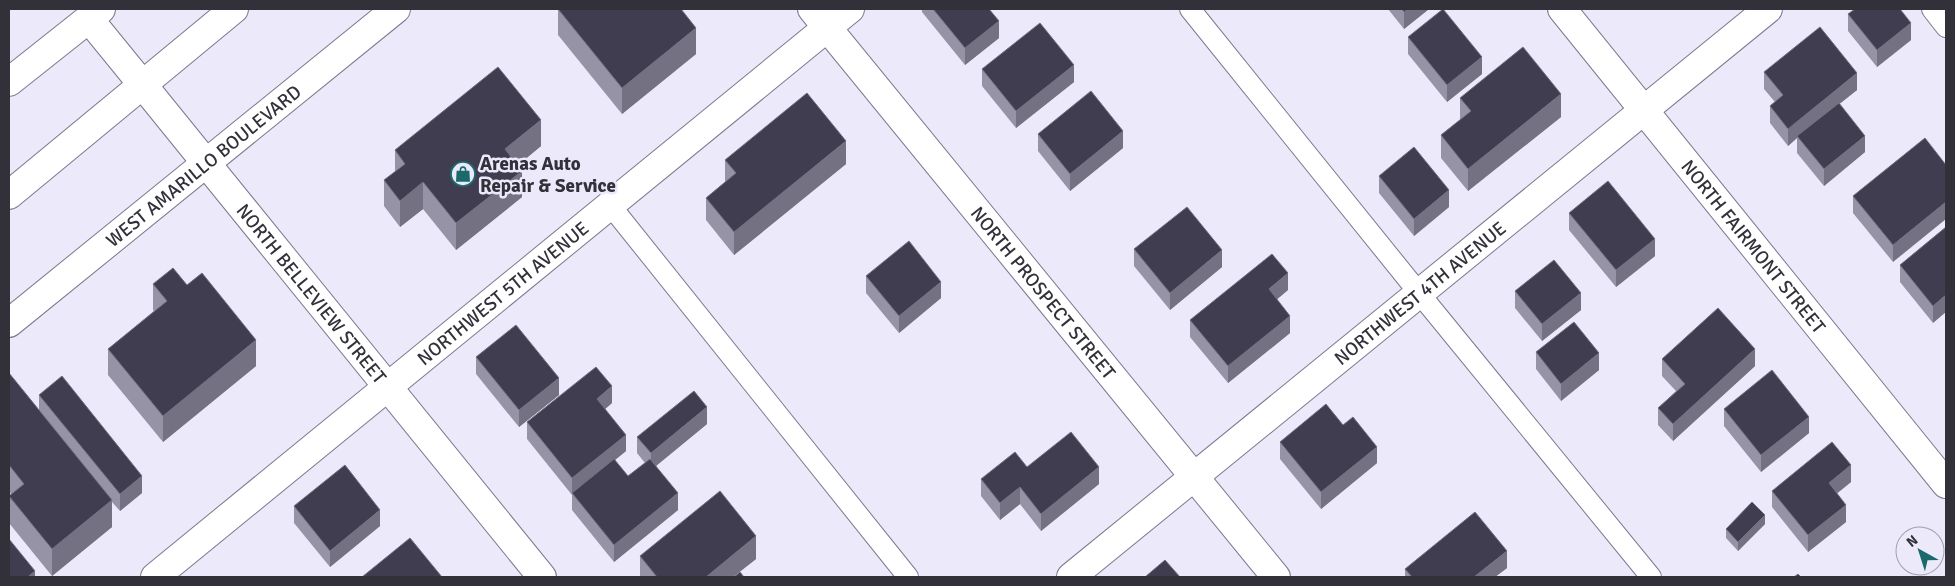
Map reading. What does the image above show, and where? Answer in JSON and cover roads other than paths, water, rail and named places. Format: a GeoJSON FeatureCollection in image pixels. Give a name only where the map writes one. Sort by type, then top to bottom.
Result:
{"type":"FeatureCollection","features":[{"type":"Feature","properties":{"kind":"main road"},"geometry":{"type":"LineString","coordinates":[[12,192],[234,9]]}},
{"type":"Feature","properties":{"kind":"main road","name":"WEST AMARILLO BOULEVARD"},"geometry":{"type":"LineString","coordinates":[[9,323],[396,9]]}},
{"type":"Feature","properties":{"kind":"main road","name":"NORTHWEST 5TH AVENUE"},"geometry":{"type":"LineString","coordinates":[[163,575],[610,205],[819,18],[850,9]]}},
{"type":"Feature","properties":{"kind":"main road","name":"NORTH FAIRMONT STREET"},"geometry":{"type":"LineString","coordinates":[[1562,9],[1946,484]]}},
{"type":"Feature","properties":{"kind":"main road","name":"NORTHWEST 4TH AVENUE"},"geometry":{"type":"LineString","coordinates":[[1071,577],[1768,9]]}},
{"type":"Feature","properties":{"kind":"main road"},"geometry":{"type":"LineString","coordinates":[[9,82],[90,12]]}},
{"type":"Feature","properties":{"kind":"main road","name":"NORTH BELLEVIEW STREET"},"geometry":{"type":"LineString","coordinates":[[90,12],[142,84],[542,577]]}},
{"type":"Feature","properties":{"kind":"main road","name":"NORTH PROSPECT STREET"},"geometry":{"type":"LineString","coordinates":[[819,18],[1276,577]]}},
{"type":"Feature","properties":{"kind":"lane"},"geometry":{"type":"LineString","coordinates":[[1190,9],[1651,577]]}},
{"type":"Feature","properties":{"kind":"lane"},"geometry":{"type":"LineString","coordinates":[[1932,9],[1946,27]]}},
{"type":"Feature","properties":{"kind":"lane"},"geometry":{"type":"LineString","coordinates":[[610,205],[908,577]]}},
{"type":"Feature","properties":{"kind":"place","name":"Arenas Auto Repair & Service"},"geometry":{"type":"Point","coordinates":[463,174]}}]}
